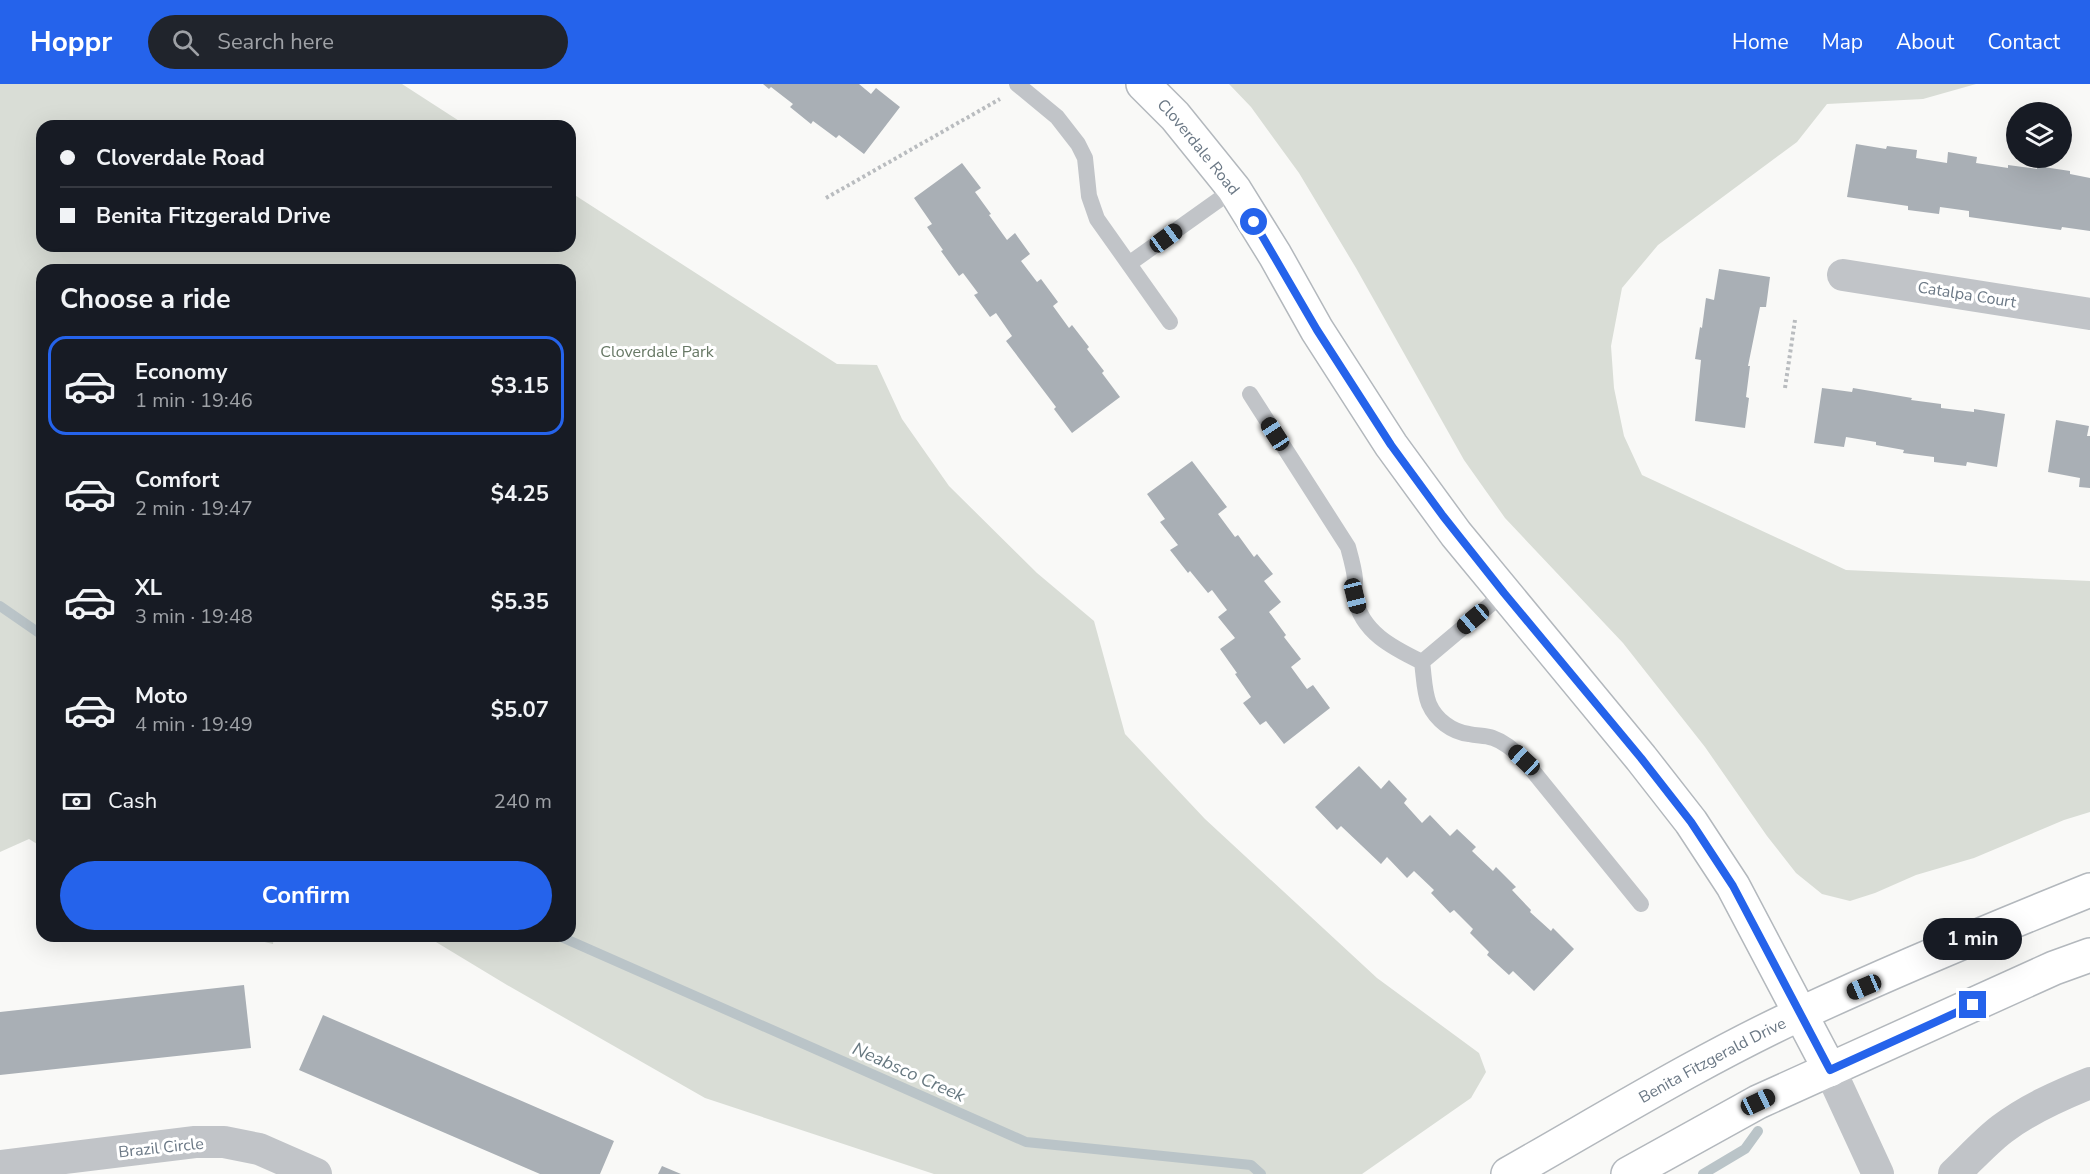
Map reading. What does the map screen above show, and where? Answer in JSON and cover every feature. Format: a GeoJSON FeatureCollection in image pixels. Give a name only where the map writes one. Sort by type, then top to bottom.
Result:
{"type":"FeatureCollection","features":[{"type":"Feature","properties":{"kind":"street","name":"Cloverdale Road"},"geometry":{"type":"LineString","coordinates":[[1143,84],[1175,116],[1233,189],[1275,255],[1317,330],[1391,445],[1456,534],[1691,822],[1733,886],[1802,1013],[1878,1174]]}},
{"type":"Feature","properties":{"kind":"street","name":"Catalpa Court"},"geometry":{"type":"LineString","coordinates":[[1843,275],[2090,314]]}},
{"type":"Feature","properties":{"kind":"street","name":"Benita Fitzgerald Drive"},"geometry":{"type":"LineString","coordinates":[[1508,1174],[1722,1054],[1802,1013],[2090,890]]}},
{"type":"Feature","properties":{"kind":"street"},"geometry":{"type":"LineString","coordinates":[[1628,1174],[1758,1102],[2054,968],[2090,955]]}},
{"type":"Feature","properties":{"kind":"street"},"geometry":{"type":"LineString","coordinates":[[1954,1174],[2000,1130],[2017,1118],[2061,1094],[2090,1083]]}},
{"type":"Feature","properties":{"kind":"street","name":"Brazil Circle"},"geometry":{"type":"LineString","coordinates":[[0,1166],[195,1142],[224,1142],[259,1149],[316,1174]]}},
{"type":"Feature","properties":{"kind":"lane"},"geometry":{"type":"LineString","coordinates":[[1019,86],[1057,117],[1078,144],[1085,158],[1089,196],[1097,219],[1170,322]]}},
{"type":"Feature","properties":{"kind":"lane"},"geometry":{"type":"LineString","coordinates":[[1130,263],[1233,189]]}},
{"type":"Feature","properties":{"kind":"lane"},"geometry":{"type":"LineString","coordinates":[[1250,394],[1348,547],[1353,564],[1355,596],[1360,615],[1370,629],[1385,642],[1422,662]]}},
{"type":"Feature","properties":{"kind":"lane"},"geometry":{"type":"LineString","coordinates":[[1422,662],[1504,593]]}},
{"type":"Feature","properties":{"kind":"lane"},"geometry":{"type":"LineString","coordinates":[[1422,662],[1429,704],[1437,717],[1450,728],[1468,734],[1485,735],[1510,747],[1524,760],[1641,904]]}},
{"type":"Feature","properties":{"kind":"path"},"geometry":{"type":"LineString","coordinates":[[826,198],[1019,86]]}},
{"type":"Feature","properties":{"kind":"path"},"geometry":{"type":"LineString","coordinates":[[1785,388],[1795,320]]}},
{"type":"Feature","properties":{"kind":"green space","name":"Cloverdale Park"},"geometry":{"type":"Polygon","coordinates":[[[0,84],[402,84],[458,120],[36,120],[36,252],[576,252],[576,196],[837,364],[877,365],[902,419],[949,486],[1037,573],[1094,621],[1125,734],[1205,819],[1377,978],[1479,1053],[1486,1072],[1471,1098],[1362,1174],[934,1174],[705,1098],[436,942],[576,942],[576,264],[36,264],[36,843],[29,839],[0,852],[0,84]]]}},
{"type":"Feature","properties":{"kind":"green space"},"geometry":{"type":"Polygon","coordinates":[[[1229,84],[1976,84],[1923,99],[1827,104],[1797,142],[1658,245],[1622,288],[1611,346],[1614,388],[1624,436],[1642,475],[1846,570],[2090,581],[2090,812],[2064,820],[1974,858],[1916,875],[1850,901],[1822,894],[1796,873],[1767,836],[1705,747],[1623,643],[1505,518],[1464,460],[1356,268],[1299,173],[1251,107],[1229,84]]]}},
{"type":"Feature","properties":{"kind":"building"},"geometry":{"type":"Polygon","coordinates":[[[763,84],[859,84],[871,94],[876,88],[900,107],[864,154],[839,135],[836,138],[813,121],[811,124],[790,107],[793,104],[771,87],[769,89],[763,84]]]}},
{"type":"Feature","properties":{"kind":"building"},"geometry":{"type":"Polygon","coordinates":[[[1856,144],[1886,149],[1887,146],[1917,150],[1916,158],[1947,163],[1948,152],[1977,157],[1976,163],[2006,168],[2050,168],[2070,171],[2070,174],[2090,178],[2090,231],[2062,227],[2061,230],[1969,217],[1969,211],[1940,207],[1939,214],[1908,210],[1908,206],[1847,197],[1856,144]]]}},
{"type":"Feature","properties":{"kind":"building"},"geometry":{"type":"Polygon","coordinates":[[[962,163],[981,188],[975,192],[991,214],[989,215],[1007,240],[1015,233],[1030,254],[1021,261],[1037,282],[1041,279],[1058,302],[1053,306],[1069,328],[1072,325],[1089,347],[1087,349],[1120,397],[1072,433],[1054,409],[1056,407],[1006,341],[1012,336],[996,313],[990,317],[974,295],[978,293],[963,273],[959,276],[941,251],[943,250],[927,227],[932,224],[914,198],[962,163]]]}},
{"type":"Feature","properties":{"kind":"building"},"geometry":{"type":"Polygon","coordinates":[[[1719,269],[1770,277],[1766,307],[1760,307],[1748,366],[1750,366],[1746,397],[1749,398],[1745,428],[1695,421],[1701,360],[1695,359],[1700,327],[1702,328],[1706,298],[1714,300],[1719,269]]]}},
{"type":"Feature","properties":{"kind":"building"},"geometry":{"type":"Polygon","coordinates":[[[1822,388],[1852,392],[1853,388],[1941,404],[1941,408],[1974,412],[1974,409],[2005,414],[1997,467],[1967,462],[1966,466],[1934,462],[1934,457],[1903,453],[1904,450],[1876,445],[1876,442],[1846,437],[1844,447],[1814,443],[1822,388]]]}},
{"type":"Feature","properties":{"kind":"building"},"geometry":{"type":"Polygon","coordinates":[[[2056,420],[2089,426],[2087,436],[2090,436],[2090,488],[2079,487],[2080,478],[2048,472],[2056,420]]]}},
{"type":"Feature","properties":{"kind":"building"},"geometry":{"type":"Polygon","coordinates":[[[1192,461],[1227,507],[1218,514],[1235,537],[1238,535],[1254,557],[1257,554],[1273,574],[1264,581],[1281,602],[1269,612],[1301,659],[1291,667],[1307,689],[1313,685],[1330,708],[1284,744],[1266,721],[1260,725],[1243,703],[1251,697],[1220,649],[1235,638],[1218,617],[1227,610],[1212,590],[1208,593],[1170,550],[1178,545],[1160,522],[1165,519],[1147,494],[1192,461]]]}},
{"type":"Feature","properties":{"kind":"building"},"geometry":{"type":"Polygon","coordinates":[[[1359,766],[1381,789],[1389,780],[1407,799],[1404,803],[1422,823],[1430,815],[1450,836],[1457,829],[1476,847],[1472,851],[1493,871],[1496,867],[1516,887],[1512,890],[1531,910],[1530,912],[1551,931],[1553,928],[1574,949],[1534,991],[1513,971],[1509,975],[1487,955],[1489,952],[1470,933],[1473,929],[1454,910],[1450,913],[1431,893],[1434,890],[1414,871],[1407,878],[1387,857],[1381,864],[1341,826],[1337,830],[1315,807],[1359,766]]]}},
{"type":"Feature","properties":{"kind":"building"},"geometry":{"type":"Polygon","coordinates":[[[244,985],[251,1048],[0,1075],[0,1012],[244,985]]]}},
{"type":"Feature","properties":{"kind":"building"},"geometry":{"type":"Polygon","coordinates":[[[323,1015],[614,1141],[600,1174],[540,1174],[299,1070],[323,1015]]]}},
{"type":"Feature","properties":{"kind":"building"},"geometry":{"type":"Polygon","coordinates":[[[662,1166],[681,1174],[658,1174],[662,1166]]]}},
{"type":"Feature","properties":{"kind":"waterway","name":"Neabsco Creek"},"geometry":{"type":"LineString","coordinates":[[0,606],[36,631]]}},
{"type":"Feature","properties":{"kind":"waterway","name":"Neabsco Creek"},"geometry":{"type":"LineString","coordinates":[[573,942],[1026,1142],[1251,1165],[1261,1174]]}},
{"type":"Feature","properties":{"kind":"waterway"},"geometry":{"type":"LineString","coordinates":[[1703,1174],[1745,1149],[1758,1131]]}},
{"type":"Feature","properties":{"kind":"route"},"geometry":{"type":"LineString","coordinates":[[1254,222],[1317,330],[1391,445],[1456,534],[1691,822],[1733,886],[1802,1013],[1830,1070],[1973,1005]]}}]}
